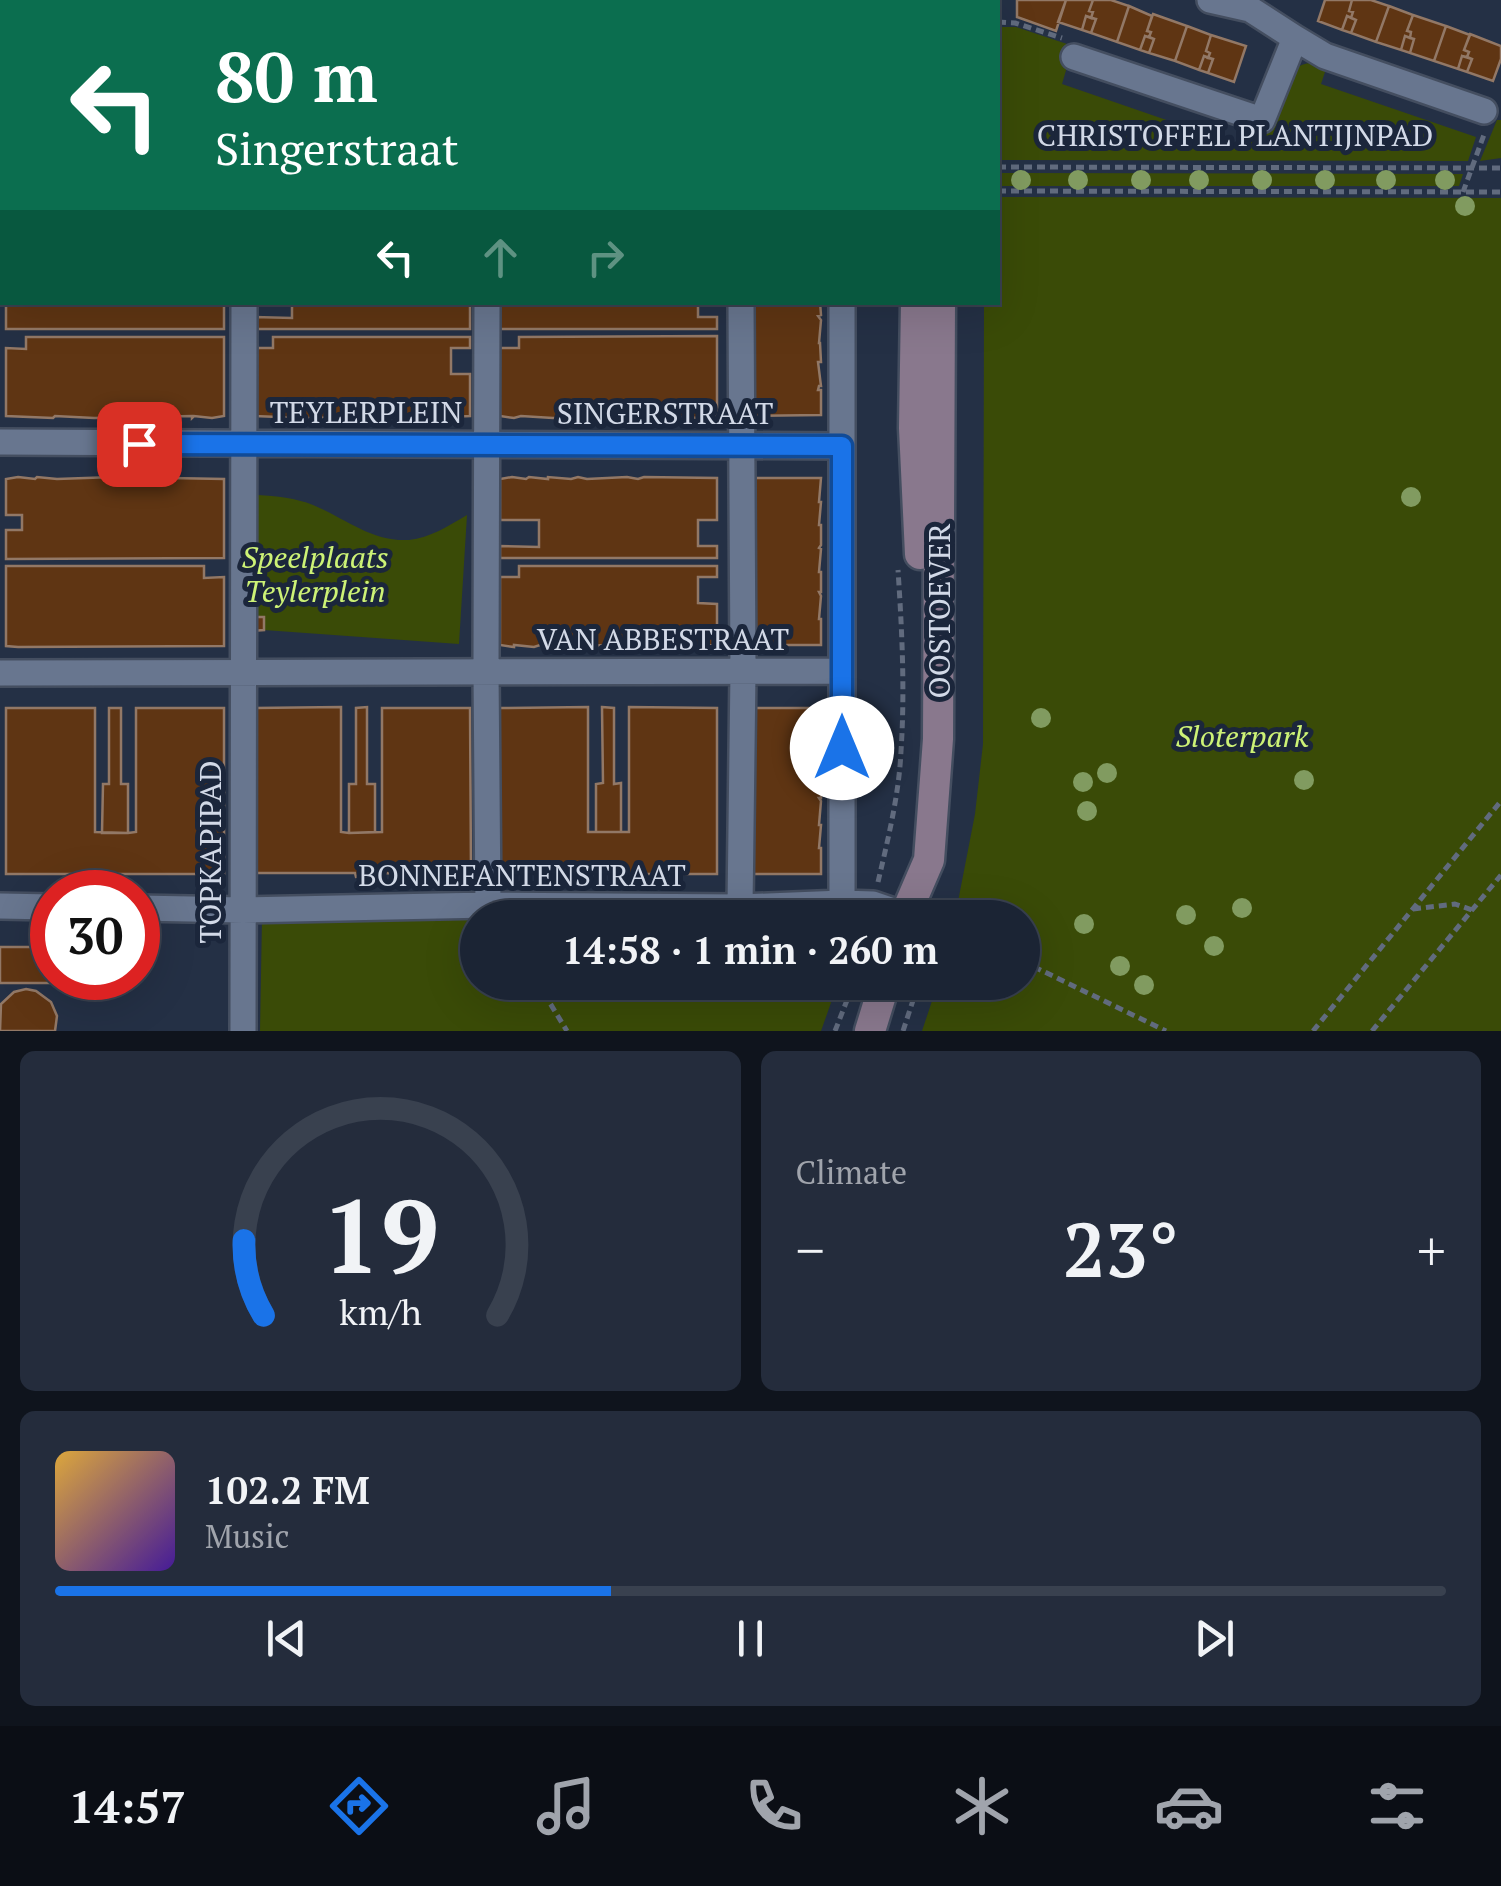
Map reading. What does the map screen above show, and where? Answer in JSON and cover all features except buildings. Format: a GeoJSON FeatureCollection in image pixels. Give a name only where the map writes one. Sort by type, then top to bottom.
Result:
{"type":"FeatureCollection","features":[{"type":"Feature","properties":{"kind":"main road","name":"OOSTOEVER"},"geometry":{"type":"LineString","coordinates":[[906,900],[908,854],[919,804],[925,738],[914,428],[916,305]]}},
{"type":"Feature","properties":{"kind":"main road","name":"OOSTOEVER"},"geometry":{"type":"LineString","coordinates":[[912,900],[929,860],[938,739],[940,305]]}},
{"type":"Feature","properties":{"kind":"main road"},"geometry":{"type":"LineString","coordinates":[[870,1031],[879,1000]]}},
{"type":"Feature","properties":{"kind":"street"},"geometry":{"type":"LineString","coordinates":[[1210,0],[1250,4],[1295,38]]}},
{"type":"Feature","properties":{"kind":"street","name":"CHRISTOFFEL PLANTIJNPAD"},"geometry":{"type":"LineString","coordinates":[[1074,56],[1262,120],[1295,38],[1324,56],[1486,118]]}},
{"type":"Feature","properties":{"kind":"street"},"geometry":{"type":"LineString","coordinates":[[0,442],[244,444],[244,305]]}},
{"type":"Feature","properties":{"kind":"street"},"geometry":{"type":"LineString","coordinates":[[487,305],[487,445]]}},
{"type":"Feature","properties":{"kind":"street"},"geometry":{"type":"LineString","coordinates":[[740,900],[741,305]]}},
{"type":"Feature","properties":{"kind":"street"},"geometry":{"type":"LineString","coordinates":[[842,305],[842,900]]}},
{"type":"Feature","properties":{"kind":"street","name":"TEYLERPLEIN"},"geometry":{"type":"LineString","coordinates":[[243,673],[244,444],[487,445],[488,900]]}},
{"type":"Feature","properties":{"kind":"street","name":"SINGERSTRAAT"},"geometry":{"type":"LineString","coordinates":[[487,445],[842,446]]}},
{"type":"Feature","properties":{"kind":"street","name":"VAN ABBESTRAAT"},"geometry":{"type":"LineString","coordinates":[[486,672],[841,671]]}},
{"type":"Feature","properties":{"kind":"street"},"geometry":{"type":"LineString","coordinates":[[0,672],[486,672]]}},
{"type":"Feature","properties":{"kind":"street","name":"TOPKAPIPAD"},"geometry":{"type":"LineString","coordinates":[[243,673],[243,1031]]}},
{"type":"Feature","properties":{"kind":"street"},"geometry":{"type":"LineString","coordinates":[[0,906],[30,907]]}},
{"type":"Feature","properties":{"kind":"street","name":"BONNEFANTENSTRAAT"},"geometry":{"type":"LineString","coordinates":[[160,908],[460,906]]}},
{"type":"Feature","properties":{"kind":"path"},"geometry":{"type":"LineString","coordinates":[[1000,22],[1072,41],[1074,56]]}},
{"type":"Feature","properties":{"kind":"path","name":"CHRISTOFFEL PLANTIJNPAD"},"geometry":{"type":"LineString","coordinates":[[1464,192],[1486,118]]}},
{"type":"Feature","properties":{"kind":"path","name":"CHRISTOFFEL PLANTIJNPAD"},"geometry":{"type":"LineString","coordinates":[[1000,167],[1501,168]]}},
{"type":"Feature","properties":{"kind":"path"},"geometry":{"type":"LineString","coordinates":[[1000,191],[1501,192]]}},
{"type":"Feature","properties":{"kind":"path"},"geometry":{"type":"LineString","coordinates":[[875,900],[894,811],[901,752],[902,623],[898,566]]}},
{"type":"Feature","properties":{"kind":"path"},"geometry":{"type":"LineString","coordinates":[[1313,1031],[1501,801]]}},
{"type":"Feature","properties":{"kind":"path"},"geometry":{"type":"LineString","coordinates":[[1372,1031],[1501,875]]}},
{"type":"Feature","properties":{"kind":"path"},"geometry":{"type":"LineString","coordinates":[[1413,909],[1455,904],[1472,910]]}},
{"type":"Feature","properties":{"kind":"path"},"geometry":{"type":"LineString","coordinates":[[1040,971],[1166,1031]]}},
{"type":"Feature","properties":{"kind":"path"},"geometry":{"type":"LineString","coordinates":[[548,1000],[567,1031]]}},
{"type":"Feature","properties":{"kind":"path"},"geometry":{"type":"LineString","coordinates":[[835,1031],[847,1000]]}},
{"type":"Feature","properties":{"kind":"path"},"geometry":{"type":"LineString","coordinates":[[903,1031],[913,1000]]}},
{"type":"Feature","properties":{"kind":"green space"},"geometry":{"type":"Polygon","coordinates":[[[1000,27],[1016,27],[1070,45],[1062,84],[1236,144],[1242,128],[1258,132],[1273,126],[1293,71],[1313,63],[1327,66],[1321,84],[1476,137],[1468,161],[1000,160],[1000,27]]]}},
{"type":"Feature","properties":{"kind":"green space"},"geometry":{"type":"Polygon","coordinates":[[[1497,120],[1501,120],[1501,158],[1480,161],[1497,120]]]}},
{"type":"Feature","properties":{"kind":"green space"},"geometry":{"type":"Polygon","coordinates":[[[1000,174],[1463,174],[1459,186],[1000,186],[1000,174]]]}},
{"type":"Feature","properties":{"kind":"green space","name":"Sloterpark"},"geometry":{"type":"Polygon","coordinates":[[[1002,197],[1501,198],[1501,1031],[922,1031],[932,1000],[1040,1000],[1040,900],[958,900],[975,814],[983,744],[984,305],[1000,305],[1002,197]]]}},
{"type":"Feature","properties":{"kind":"green space","name":"Speelplaats Teylerplein"},"geometry":{"type":"Polygon","coordinates":[[[258,495],[306,503],[370,533],[395,540],[424,537],[467,515],[459,644],[264,630],[264,617],[249,617],[258,495]]]}},
{"type":"Feature","properties":{"kind":"green space"},"geometry":{"type":"Polygon","coordinates":[[[262,918],[460,920],[460,1000],[832,1000],[821,1031],[260,1031],[262,918]]]}},
{"type":"Feature","properties":{"kind":"route"},"geometry":{"type":"LineString","coordinates":[[139,444],[842,446],[842,748]]}}]}
